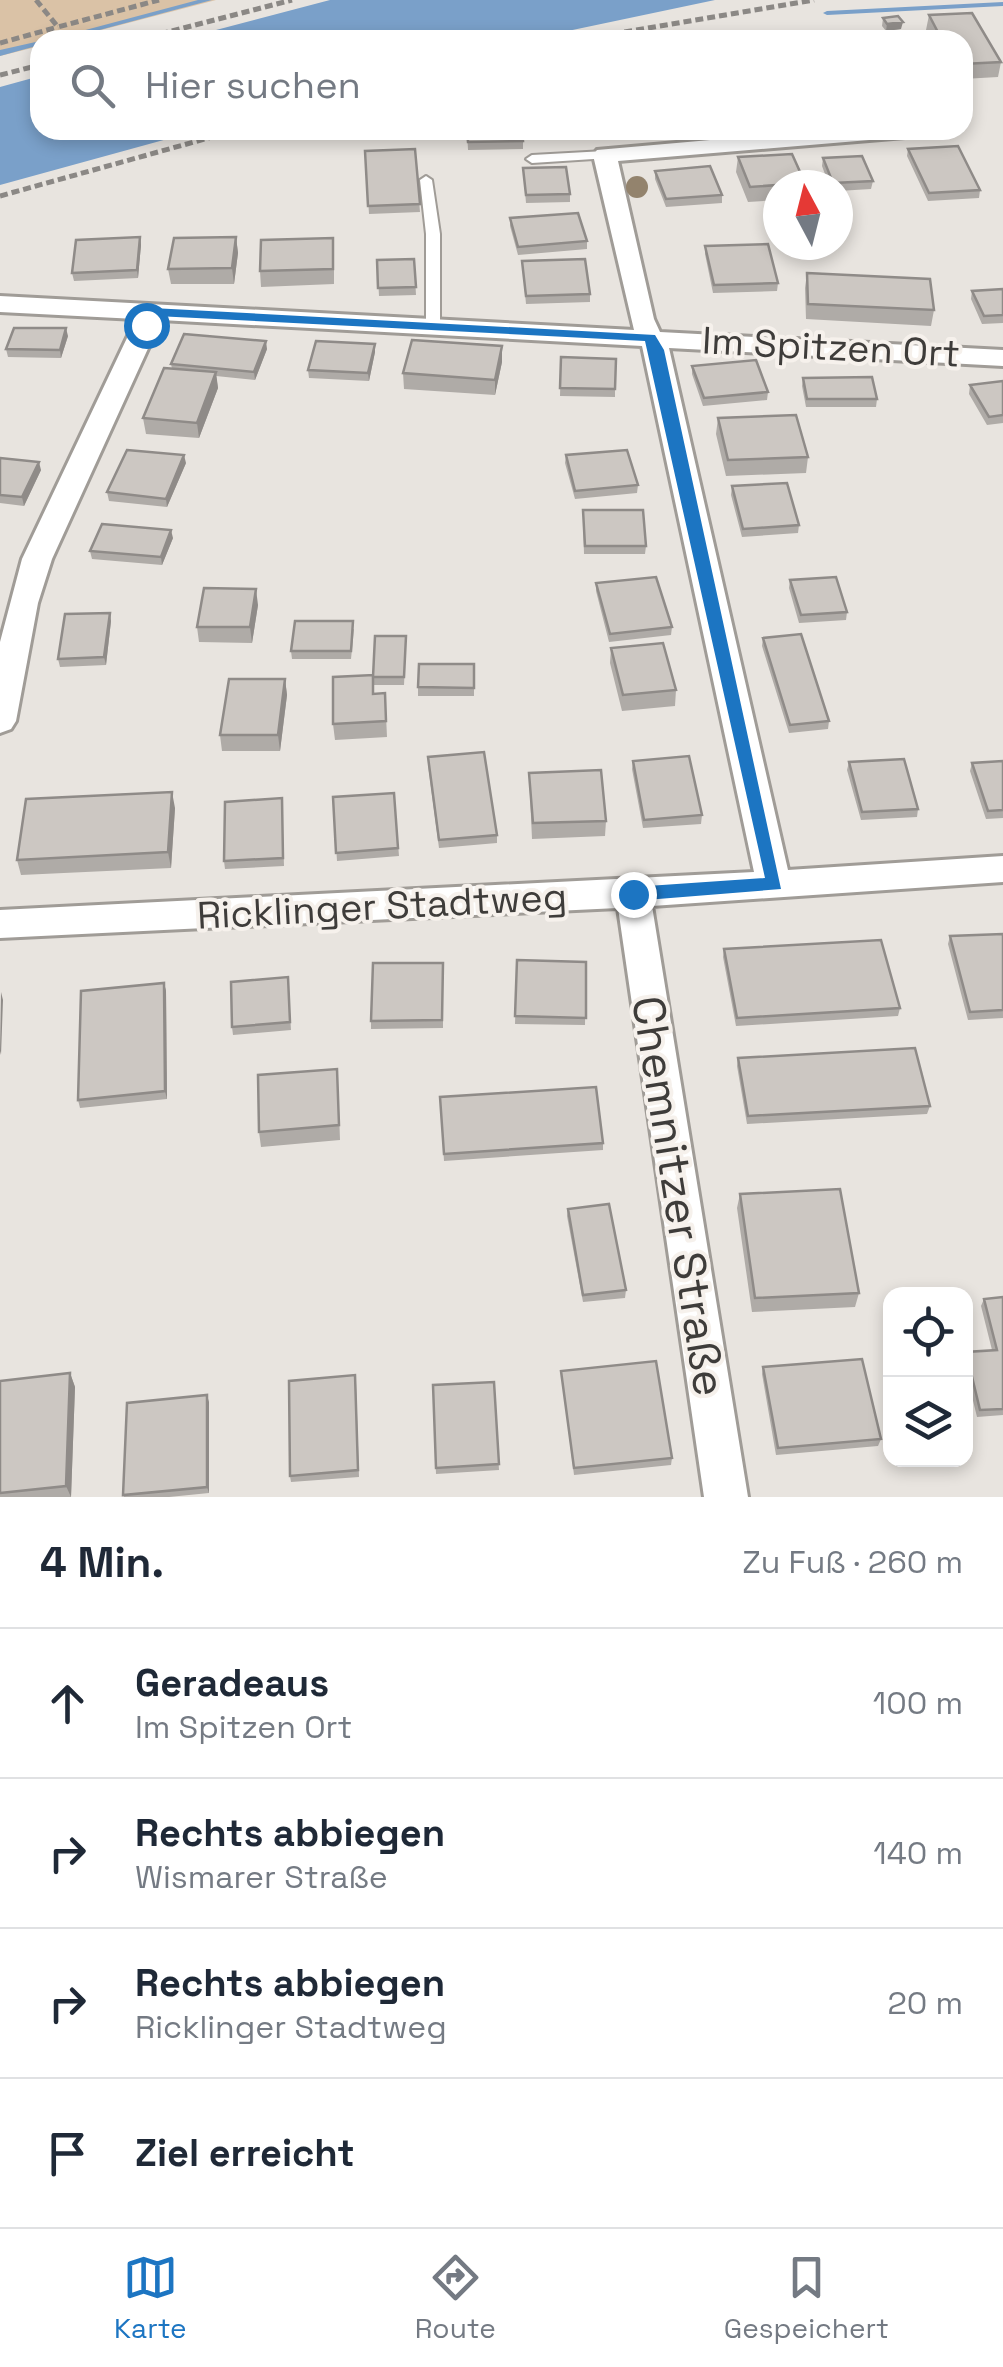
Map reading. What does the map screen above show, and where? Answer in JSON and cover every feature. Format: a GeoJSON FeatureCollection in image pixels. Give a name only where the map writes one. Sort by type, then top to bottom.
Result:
{"type":"FeatureCollection","features":[{"type":"Feature","properties":{"kind":"street"},"geometry":{"type":"LineString","coordinates":[[774,884],[657,350],[641,319],[604,155],[785,140]]}},
{"type":"Feature","properties":{"kind":"street","name":"Im Spitzen Ort"},"geometry":{"type":"LineString","coordinates":[[0,304],[1003,358]]}},
{"type":"Feature","properties":{"kind":"street"},"geometry":{"type":"LineString","coordinates":[[0,721],[23,603],[37,559],[152,312]]}},
{"type":"Feature","properties":{"kind":"street","name":"Ricklinger Stadtweg"},"geometry":{"type":"LineString","coordinates":[[0,924],[633,894],[1003,870]]}},
{"type":"Feature","properties":{"kind":"street","name":"Chemnitzer Straße"},"geometry":{"type":"LineString","coordinates":[[633,894],[726,1497]]}},
{"type":"Feature","properties":{"kind":"lane"},"geometry":{"type":"LineString","coordinates":[[532,159],[604,155]]}},
{"type":"Feature","properties":{"kind":"lane"},"geometry":{"type":"LineString","coordinates":[[426,180],[433,234],[433,326]]}},
{"type":"Feature","properties":{"kind":"path"},"geometry":{"type":"LineString","coordinates":[[36,0],[58,27]]}},
{"type":"Feature","properties":{"kind":"path"},"geometry":{"type":"LineString","coordinates":[[47,30],[158,0]]}},
{"type":"Feature","properties":{"kind":"path"},"geometry":{"type":"LineString","coordinates":[[176,30],[292,0]]}},
{"type":"Feature","properties":{"kind":"path"},"geometry":{"type":"LineString","coordinates":[[636,30],[814,0]]}},
{"type":"Feature","properties":{"kind":"path"},"geometry":{"type":"LineString","coordinates":[[0,43],[30,35]]}},
{"type":"Feature","properties":{"kind":"path"},"geometry":{"type":"LineString","coordinates":[[0,75],[30,68]]}},
{"type":"Feature","properties":{"kind":"path"},"geometry":{"type":"LineString","coordinates":[[0,196],[202,140]]}},
{"type":"Feature","properties":{"kind":"shaded area"},"geometry":{"type":"Polygon","coordinates":[[[0,0],[216,0],[101,30],[30,30],[30,48],[0,56],[0,0]]]}},
{"type":"Feature","properties":{"kind":"water"},"geometry":{"type":"Polygon","coordinates":[[[330,0],[715,0],[572,30],[216,30],[330,0]]]}},
{"type":"Feature","properties":{"kind":"water"},"geometry":{"type":"Polygon","coordinates":[[[30,79],[30,140],[164,140],[0,185],[0,87],[30,79]]]}},
{"type":"Feature","properties":{"kind":"building"},"geometry":{"type":"Polygon","coordinates":[[[972,13],[1001,62],[973,63],[973,30],[937,30],[929,15],[972,13]]]}},
{"type":"Feature","properties":{"kind":"building"},"geometry":{"type":"Polygon","coordinates":[[[898,16],[903,22],[887,24],[883,18],[898,16]]]}},
{"type":"Feature","properties":{"kind":"building"},"geometry":{"type":"Polygon","coordinates":[[[468,140],[523,141],[468,142],[468,140]]]}},
{"type":"Feature","properties":{"kind":"building"},"geometry":{"type":"Polygon","coordinates":[[[958,146],[980,190],[929,193],[908,149],[958,146]]]}},
{"type":"Feature","properties":{"kind":"building"},"geometry":{"type":"Polygon","coordinates":[[[415,149],[420,204],[368,206],[365,151],[415,149]]]}},
{"type":"Feature","properties":{"kind":"building"},"geometry":{"type":"Polygon","coordinates":[[[792,154],[799,170],[763,170],[763,186],[750,187],[738,157],[792,154]]]}},
{"type":"Feature","properties":{"kind":"building"},"geometry":{"type":"Polygon","coordinates":[[[862,156],[873,181],[853,182],[853,170],[828,170],[823,158],[862,156]]]}},
{"type":"Feature","properties":{"kind":"building"},"geometry":{"type":"Polygon","coordinates":[[[710,166],[722,195],[666,199],[655,171],[710,166]]]}},
{"type":"Feature","properties":{"kind":"building"},"geometry":{"type":"Polygon","coordinates":[[[566,167],[570,194],[526,195],[523,168],[566,167]]]}},
{"type":"Feature","properties":{"kind":"building"},"geometry":{"type":"Polygon","coordinates":[[[578,213],[587,241],[518,247],[510,218],[578,213]]]}},
{"type":"Feature","properties":{"kind":"building"},"geometry":{"type":"Polygon","coordinates":[[[140,237],[137,270],[72,273],[76,240],[140,237]]]}},
{"type":"Feature","properties":{"kind":"building"},"geometry":{"type":"Polygon","coordinates":[[[236,237],[232,268],[168,269],[174,238],[236,237]]]}},
{"type":"Feature","properties":{"kind":"building"},"geometry":{"type":"Polygon","coordinates":[[[333,238],[333,269],[260,271],[261,240],[333,238]]]}},
{"type":"Feature","properties":{"kind":"building"},"geometry":{"type":"Polygon","coordinates":[[[763,244],[763,260],[772,260],[778,283],[714,285],[705,246],[763,244]]]}},
{"type":"Feature","properties":{"kind":"building"},"geometry":{"type":"Polygon","coordinates":[[[414,259],[416,287],[378,288],[377,260],[414,259]]]}},
{"type":"Feature","properties":{"kind":"building"},"geometry":{"type":"Polygon","coordinates":[[[585,259],[590,294],[526,296],[522,261],[585,259]]]}},
{"type":"Feature","properties":{"kind":"building"},"geometry":{"type":"Polygon","coordinates":[[[807,273],[930,279],[934,310],[808,304],[807,273]]]}},
{"type":"Feature","properties":{"kind":"building"},"geometry":{"type":"Polygon","coordinates":[[[1003,289],[1003,315],[984,316],[972,291],[1003,289]]]}},
{"type":"Feature","properties":{"kind":"building"},"geometry":{"type":"Polygon","coordinates":[[[14,328],[66,328],[60,350],[6,349],[14,328]]]}},
{"type":"Feature","properties":{"kind":"building"},"geometry":{"type":"Polygon","coordinates":[[[184,334],[266,341],[254,372],[171,364],[184,334]]]}},
{"type":"Feature","properties":{"kind":"building"},"geometry":{"type":"Polygon","coordinates":[[[412,340],[502,346],[495,380],[403,373],[412,340]]]}},
{"type":"Feature","properties":{"kind":"building"},"geometry":{"type":"Polygon","coordinates":[[[316,341],[375,344],[368,373],[308,370],[316,341]]]}},
{"type":"Feature","properties":{"kind":"building"},"geometry":{"type":"Polygon","coordinates":[[[561,357],[616,359],[615,389],[560,388],[561,357]]]}},
{"type":"Feature","properties":{"kind":"building"},"geometry":{"type":"Polygon","coordinates":[[[756,360],[768,392],[704,398],[692,366],[756,360]]]}},
{"type":"Feature","properties":{"kind":"building"},"geometry":{"type":"Polygon","coordinates":[[[164,368],[216,372],[197,423],[143,418],[164,368]]]}},
{"type":"Feature","properties":{"kind":"building"},"geometry":{"type":"Polygon","coordinates":[[[872,377],[877,399],[807,399],[803,378],[872,377]]]}},
{"type":"Feature","properties":{"kind":"building"},"geometry":{"type":"Polygon","coordinates":[[[1003,381],[1003,415],[989,417],[970,385],[1003,381]]]}},
{"type":"Feature","properties":{"kind":"building"},"geometry":{"type":"Polygon","coordinates":[[[796,415],[808,457],[728,460],[718,418],[796,415]]]}},
{"type":"Feature","properties":{"kind":"building"},"geometry":{"type":"Polygon","coordinates":[[[127,450],[184,455],[166,499],[107,492],[127,450]]]}},
{"type":"Feature","properties":{"kind":"building"},"geometry":{"type":"Polygon","coordinates":[[[627,450],[638,485],[575,491],[566,455],[627,450]]]}},
{"type":"Feature","properties":{"kind":"building"},"geometry":{"type":"Polygon","coordinates":[[[0,458],[39,462],[22,497],[0,495],[0,458]]]}},
{"type":"Feature","properties":{"kind":"building"},"geometry":{"type":"Polygon","coordinates":[[[787,483],[799,525],[743,529],[732,486],[787,483]]]}},
{"type":"Feature","properties":{"kind":"building"},"geometry":{"type":"Polygon","coordinates":[[[583,510],[643,510],[646,546],[585,546],[583,510]]]}},
{"type":"Feature","properties":{"kind":"building"},"geometry":{"type":"Polygon","coordinates":[[[102,524],[171,530],[161,557],[90,551],[102,524]]]}},
{"type":"Feature","properties":{"kind":"building"},"geometry":{"type":"Polygon","coordinates":[[[656,577],[672,627],[610,634],[596,583],[656,577]]]}},
{"type":"Feature","properties":{"kind":"building"},"geometry":{"type":"Polygon","coordinates":[[[836,577],[847,612],[801,615],[790,580],[836,577]]]}},
{"type":"Feature","properties":{"kind":"building"},"geometry":{"type":"Polygon","coordinates":[[[204,588],[256,589],[250,627],[197,627],[204,588]]]}},
{"type":"Feature","properties":{"kind":"building"},"geometry":{"type":"Polygon","coordinates":[[[110,613],[104,657],[58,659],[65,614],[110,613]]]}},
{"type":"Feature","properties":{"kind":"building"},"geometry":{"type":"Polygon","coordinates":[[[295,621],[353,621],[351,651],[291,651],[295,621]]]}},
{"type":"Feature","properties":{"kind":"building"},"geometry":{"type":"Polygon","coordinates":[[[801,634],[829,721],[790,725],[763,638],[801,634]]]}},
{"type":"Feature","properties":{"kind":"building"},"geometry":{"type":"Polygon","coordinates":[[[375,636],[406,636],[404,677],[373,677],[375,636]]]}},
{"type":"Feature","properties":{"kind":"building"},"geometry":{"type":"Polygon","coordinates":[[[663,643],[676,690],[623,695],[611,648],[663,643]]]}},
{"type":"Feature","properties":{"kind":"building"},"geometry":{"type":"Polygon","coordinates":[[[419,664],[474,664],[474,688],[418,687],[419,664]]]}},
{"type":"Feature","properties":{"kind":"building"},"geometry":{"type":"Polygon","coordinates":[[[373,675],[373,694],[385,693],[386,721],[333,724],[333,677],[373,675]]]}},
{"type":"Feature","properties":{"kind":"building"},"geometry":{"type":"Polygon","coordinates":[[[229,679],[285,679],[278,735],[220,735],[229,679]]]}},
{"type":"Feature","properties":{"kind":"building"},"geometry":{"type":"Polygon","coordinates":[[[484,752],[497,835],[439,840],[428,757],[484,752]]]}},
{"type":"Feature","properties":{"kind":"building"},"geometry":{"type":"Polygon","coordinates":[[[689,756],[702,815],[644,820],[633,761],[689,756]]]}},
{"type":"Feature","properties":{"kind":"building"},"geometry":{"type":"Polygon","coordinates":[[[904,759],[918,809],[862,812],[849,762],[904,759]]]}},
{"type":"Feature","properties":{"kind":"building"},"geometry":{"type":"Polygon","coordinates":[[[1003,761],[1003,810],[988,811],[972,763],[1003,761]]]}},
{"type":"Feature","properties":{"kind":"building"},"geometry":{"type":"Polygon","coordinates":[[[601,770],[606,821],[533,823],[529,773],[601,770]]]}},
{"type":"Feature","properties":{"kind":"building"},"geometry":{"type":"Polygon","coordinates":[[[172,792],[168,852],[17,860],[26,799],[172,792]]]}},
{"type":"Feature","properties":{"kind":"building"},"geometry":{"type":"Polygon","coordinates":[[[394,793],[398,848],[336,853],[333,797],[394,793]]]}},
{"type":"Feature","properties":{"kind":"building"},"geometry":{"type":"Polygon","coordinates":[[[282,798],[283,858],[224,861],[225,802],[282,798]]]}},
{"type":"Feature","properties":{"kind":"building"},"geometry":{"type":"Polygon","coordinates":[[[1003,934],[1003,1010],[970,1012],[950,936],[1003,934]]]}},
{"type":"Feature","properties":{"kind":"building"},"geometry":{"type":"Polygon","coordinates":[[[881,940],[900,1008],[737,1018],[724,949],[881,940]]]}},
{"type":"Feature","properties":{"kind":"building"},"geometry":{"type":"Polygon","coordinates":[[[517,960],[586,962],[586,1018],[515,1016],[517,960]]]}},
{"type":"Feature","properties":{"kind":"building"},"geometry":{"type":"Polygon","coordinates":[[[373,963],[443,963],[442,1020],[371,1021],[373,963]]]}},
{"type":"Feature","properties":{"kind":"building"},"geometry":{"type":"Polygon","coordinates":[[[288,977],[290,1022],[232,1027],[231,982],[288,977]]]}},
{"type":"Feature","properties":{"kind":"building"},"geometry":{"type":"Polygon","coordinates":[[[164,983],[165,1091],[78,1100],[81,991],[164,983]]]}},
{"type":"Feature","properties":{"kind":"building"},"geometry":{"type":"Polygon","coordinates":[[[915,1048],[930,1106],[748,1116],[738,1058],[915,1048]]]}},
{"type":"Feature","properties":{"kind":"building"},"geometry":{"type":"Polygon","coordinates":[[[337,1069],[339,1125],[259,1132],[258,1075],[337,1069]]]}},
{"type":"Feature","properties":{"kind":"building"},"geometry":{"type":"Polygon","coordinates":[[[596,1087],[603,1143],[444,1154],[440,1097],[596,1087]]]}},
{"type":"Feature","properties":{"kind":"building"},"geometry":{"type":"Polygon","coordinates":[[[840,1189],[859,1293],[755,1298],[740,1194],[840,1189]]]}},
{"type":"Feature","properties":{"kind":"building"},"geometry":{"type":"Polygon","coordinates":[[[609,1204],[626,1290],[583,1295],[568,1209],[609,1204]]]}},
{"type":"Feature","properties":{"kind":"building"},"geometry":{"type":"Polygon","coordinates":[[[1003,1297],[1003,1409],[980,1410],[973,1381],[973,1352],[997,1350],[984,1299],[1003,1297]]]}},
{"type":"Feature","properties":{"kind":"building"},"geometry":{"type":"Polygon","coordinates":[[[862,1359],[881,1439],[778,1448],[763,1367],[862,1359]]]}},
{"type":"Feature","properties":{"kind":"building"},"geometry":{"type":"Polygon","coordinates":[[[656,1361],[672,1458],[574,1468],[561,1371],[656,1361]]]}},
{"type":"Feature","properties":{"kind":"building"},"geometry":{"type":"Polygon","coordinates":[[[70,1373],[66,1486],[0,1493],[0,1381],[70,1373]]]}},
{"type":"Feature","properties":{"kind":"building"},"geometry":{"type":"Polygon","coordinates":[[[355,1375],[358,1470],[290,1476],[289,1381],[355,1375]]]}},
{"type":"Feature","properties":{"kind":"building"},"geometry":{"type":"Polygon","coordinates":[[[494,1382],[499,1464],[436,1468],[433,1385],[494,1382]]]}},
{"type":"Feature","properties":{"kind":"building"},"geometry":{"type":"Polygon","coordinates":[[[207,1395],[207,1487],[123,1495],[127,1403],[207,1395]]]}},
{"type":"Feature","properties":{"kind":"waterway"},"geometry":{"type":"LineString","coordinates":[[91,30],[208,0]]}},
{"type":"Feature","properties":{"kind":"waterway"},"geometry":{"type":"LineString","coordinates":[[827,13],[1003,4]]}},
{"type":"Feature","properties":{"kind":"waterway"},"geometry":{"type":"LineString","coordinates":[[0,53],[30,46]]}},
{"type":"Feature","properties":{"kind":"route"},"geometry":{"type":"LineString","coordinates":[[146,325],[152,312],[650,338],[657,350],[774,884],[633,894]]}}]}
